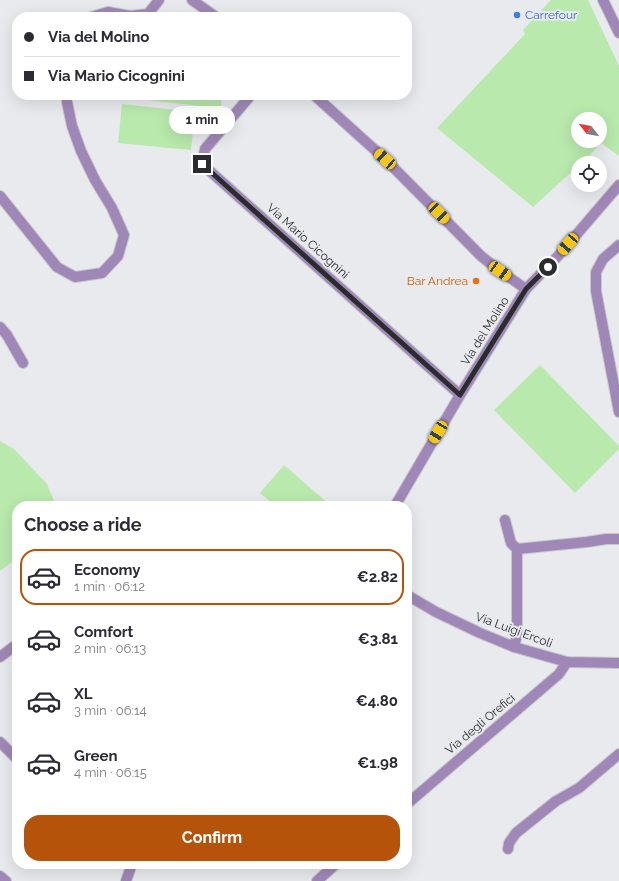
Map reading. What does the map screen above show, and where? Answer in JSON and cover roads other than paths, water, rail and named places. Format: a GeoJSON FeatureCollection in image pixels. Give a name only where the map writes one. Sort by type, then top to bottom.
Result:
{"type":"FeatureCollection","features":[{"type":"Feature","properties":{"kind":"street"},"geometry":{"type":"LineString","coordinates":[[150,12],[159,0]]}},
{"type":"Feature","properties":{"kind":"street"},"geometry":{"type":"LineString","coordinates":[[192,0],[209,12]]}},
{"type":"Feature","properties":{"kind":"street"},"geometry":{"type":"LineString","coordinates":[[603,0],[619,33]]}},
{"type":"Feature","properties":{"kind":"street"},"geometry":{"type":"LineString","coordinates":[[0,196],[57,267],[75,277],[102,273],[118,256],[124,235],[112,208],[94,180],[81,151],[72,126],[67,100]]}},
{"type":"Feature","properties":{"kind":"street","name":"Via Mario Cicognini"},"geometry":{"type":"LineString","coordinates":[[247,100],[205,149],[202,164],[460,395]]}},
{"type":"Feature","properties":{"kind":"street"},"geometry":{"type":"LineString","coordinates":[[320,100],[385,159],[481,256],[526,289]]}},
{"type":"Feature","properties":{"kind":"street","name":"Via del Molino"},"geometry":{"type":"LineString","coordinates":[[397,501],[460,395],[526,289],[558,256],[619,185]]}},
{"type":"Feature","properties":{"kind":"street"},"geometry":{"type":"LineString","coordinates":[[619,245],[603,259],[596,272],[596,291],[619,412]]}},
{"type":"Feature","properties":{"kind":"street"},"geometry":{"type":"LineString","coordinates":[[0,327],[7,335],[23,363]]}},
{"type":"Feature","properties":{"kind":"street"},"geometry":{"type":"LineString","coordinates":[[505,520],[511,543],[517,549],[517,635],[514,647]]}},
{"type":"Feature","properties":{"kind":"street"},"geometry":{"type":"LineString","coordinates":[[517,549],[587,542],[606,538],[619,539]]}},
{"type":"Feature","properties":{"kind":"street","name":"Via Luigi Ercoli"},"geometry":{"type":"LineString","coordinates":[[412,598],[436,612],[514,647],[567,662],[619,663]]}},
{"type":"Feature","properties":{"kind":"street"},"geometry":{"type":"LineString","coordinates":[[0,657],[12,648]]}},
{"type":"Feature","properties":{"kind":"street","name":"Via degli Orefici"},"geometry":{"type":"LineString","coordinates":[[412,800],[559,674],[567,662]]}},
{"type":"Feature","properties":{"kind":"street"},"geometry":{"type":"LineString","coordinates":[[0,742],[12,754]]}},
{"type":"Feature","properties":{"kind":"street"},"geometry":{"type":"LineString","coordinates":[[508,849],[509,843],[516,833],[556,801],[579,788],[619,754]]}},
{"type":"Feature","properties":{"kind":"street"},"geometry":{"type":"LineString","coordinates":[[126,881],[129,869]]}},
{"type":"Feature","properties":{"kind":"street"},"geometry":{"type":"LineString","coordinates":[[317,881],[330,869]]}},
{"type":"Feature","properties":{"kind":"street"},"geometry":{"type":"LineString","coordinates":[[0,876],[6,881]]}},
{"type":"Feature","properties":{"kind":"place","name":"Carrefour"},"geometry":{"type":"Point","coordinates":[517,15]}},
{"type":"Feature","properties":{"kind":"place","name":"Bar Andrea"},"geometry":{"type":"Point","coordinates":[476,281]}}]}
